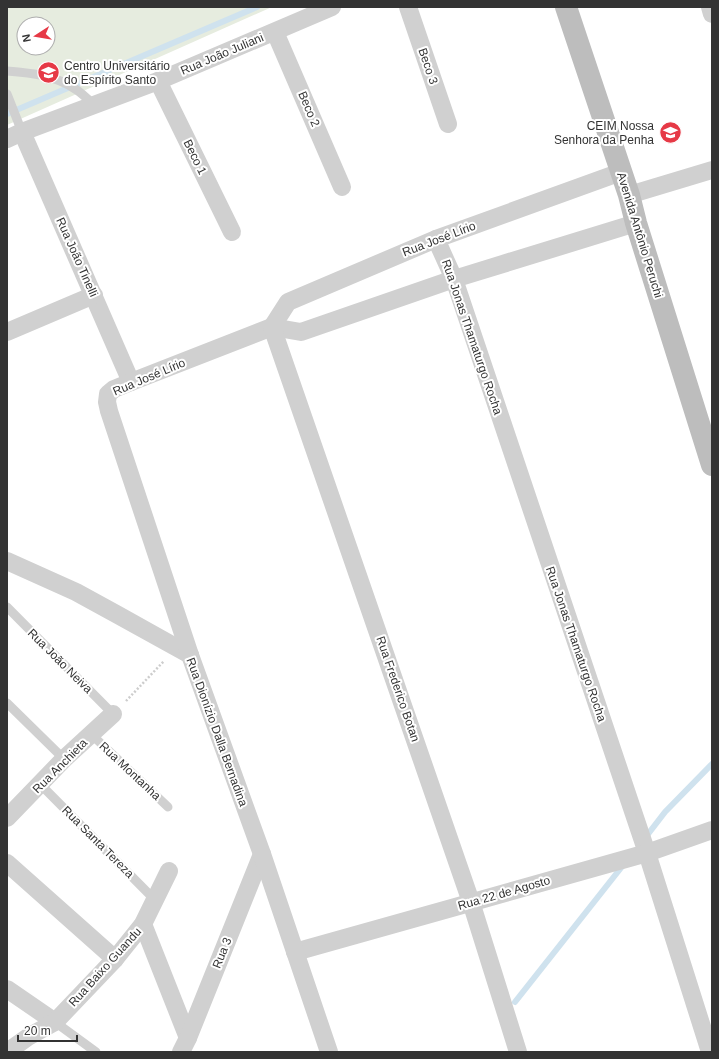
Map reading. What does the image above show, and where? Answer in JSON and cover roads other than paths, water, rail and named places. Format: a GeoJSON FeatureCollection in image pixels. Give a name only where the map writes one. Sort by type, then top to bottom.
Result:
{"type":"FeatureCollection","features":[{"type":"Feature","properties":{"kind":"main road","name":"Avenida Antônio Peruchi"},"geometry":{"type":"LineString","coordinates":[[566,7],[629,195],[636,223],[712,465]]}},
{"type":"Feature","properties":{"kind":"street","name":"Rua João Juliani"},"geometry":{"type":"LineString","coordinates":[[14,135],[158,81],[332,7]]}},
{"type":"Feature","properties":{"kind":"street","name":"Beco 3"},"geometry":{"type":"LineString","coordinates":[[408,7],[448,124]]}},
{"type":"Feature","properties":{"kind":"street"},"geometry":{"type":"LineString","coordinates":[[710,7],[712,14]]}},
{"type":"Feature","properties":{"kind":"street","name":"Beco 2"},"geometry":{"type":"LineString","coordinates":[[275,32],[342,187]]}},
{"type":"Feature","properties":{"kind":"street","name":"Beco 1"},"geometry":{"type":"LineString","coordinates":[[158,81],[232,232]]}},
{"type":"Feature","properties":{"kind":"street","name":"Rua João Tinelli"},"geometry":{"type":"LineString","coordinates":[[14,135],[94,295],[132,382]]}},
{"type":"Feature","properties":{"kind":"street"},"geometry":{"type":"LineString","coordinates":[[629,195],[712,170]]}},
{"type":"Feature","properties":{"kind":"street","name":"Rua José Lírio"},"geometry":{"type":"LineString","coordinates":[[109,410],[107,402],[108,394],[114,389],[272,327],[288,302],[436,239],[621,172]]}},
{"type":"Feature","properties":{"kind":"street"},"geometry":{"type":"LineString","coordinates":[[272,327],[301,332],[454,279],[636,223]]}},
{"type":"Feature","properties":{"kind":"street","name":"Rua Jonas Thamaturgo Rocha"},"geometry":{"type":"LineString","coordinates":[[436,239],[454,279],[647,853],[710,1052]]}},
{"type":"Feature","properties":{"kind":"street"},"geometry":{"type":"LineString","coordinates":[[7,332],[94,295]]}},
{"type":"Feature","properties":{"kind":"street","name":"Rua Frederico Botan"},"geometry":{"type":"LineString","coordinates":[[272,327],[471,902],[518,1052]]}},
{"type":"Feature","properties":{"kind":"street","name":"Rua Dionízio Dalla Bernadina"},"geometry":{"type":"LineString","coordinates":[[109,410],[183,651],[262,854],[329,1052]]}},
{"type":"Feature","properties":{"kind":"street"},"geometry":{"type":"LineString","coordinates":[[7,561],[76,592],[183,651]]}},
{"type":"Feature","properties":{"kind":"street","name":"Rua Anchieta"},"geometry":{"type":"LineString","coordinates":[[9,811],[40,784],[64,759],[113,714]]}},
{"type":"Feature","properties":{"kind":"street","name":"Rua 22 de Agosto"},"geometry":{"type":"LineString","coordinates":[[295,952],[647,853],[712,830]]}},
{"type":"Feature","properties":{"kind":"street","name":"Rua 3"},"geometry":{"type":"LineString","coordinates":[[184,1045],[262,854]]}},
{"type":"Feature","properties":{"kind":"street"},"geometry":{"type":"LineString","coordinates":[[7,863],[115,959]]}},
{"type":"Feature","properties":{"kind":"street","name":"Rua Baixo Guandu"},"geometry":{"type":"LineString","coordinates":[[7,1052],[28,1037],[55,1022],[115,959],[143,924],[169,871]]}},
{"type":"Feature","properties":{"kind":"street","name":"Rua Baixo Guandu"},"geometry":{"type":"LineString","coordinates":[[143,924],[184,1045]]}},
{"type":"Feature","properties":{"kind":"street"},"geometry":{"type":"LineString","coordinates":[[7,990],[55,1022]]}},
{"type":"Feature","properties":{"kind":"lane"},"geometry":{"type":"LineString","coordinates":[[7,71],[29,73],[53,78],[76,89],[95,105]]}},
{"type":"Feature","properties":{"kind":"lane"},"geometry":{"type":"LineString","coordinates":[[7,94],[14,135]]}},
{"type":"Feature","properties":{"kind":"lane","name":"Rua João Neiva"},"geometry":{"type":"LineString","coordinates":[[7,607],[113,714]]}},
{"type":"Feature","properties":{"kind":"lane"},"geometry":{"type":"LineString","coordinates":[[7,703],[64,759]]}},
{"type":"Feature","properties":{"kind":"lane","name":"Rua Montanha"},"geometry":{"type":"LineString","coordinates":[[91,734],[168,807]]}},
{"type":"Feature","properties":{"kind":"lane","name":"Rua Santa Tereza"},"geometry":{"type":"LineString","coordinates":[[40,784],[155,900]]}},
{"type":"Feature","properties":{"kind":"lane"},"geometry":{"type":"LineString","coordinates":[[55,1022],[96,1052]]}},
{"type":"Feature","properties":{"kind":"waterway"},"geometry":{"type":"LineString","coordinates":[[7,114],[257,7]]}},
{"type":"Feature","properties":{"kind":"waterway"},"geometry":{"type":"LineString","coordinates":[[645,838],[665,812],[712,764]]}},
{"type":"Feature","properties":{"kind":"waterway"},"geometry":{"type":"LineString","coordinates":[[515,1002],[624,864]]}},
{"type":"Feature","properties":{"kind":"place","name":"Centro Universitário do Espírito Santo"},"geometry":{"type":"Point","coordinates":[48,73]}},
{"type":"Feature","properties":{"kind":"place","name":"CEIM Nossa Senhora da Penha"},"geometry":{"type":"Point","coordinates":[670,133]}}]}
